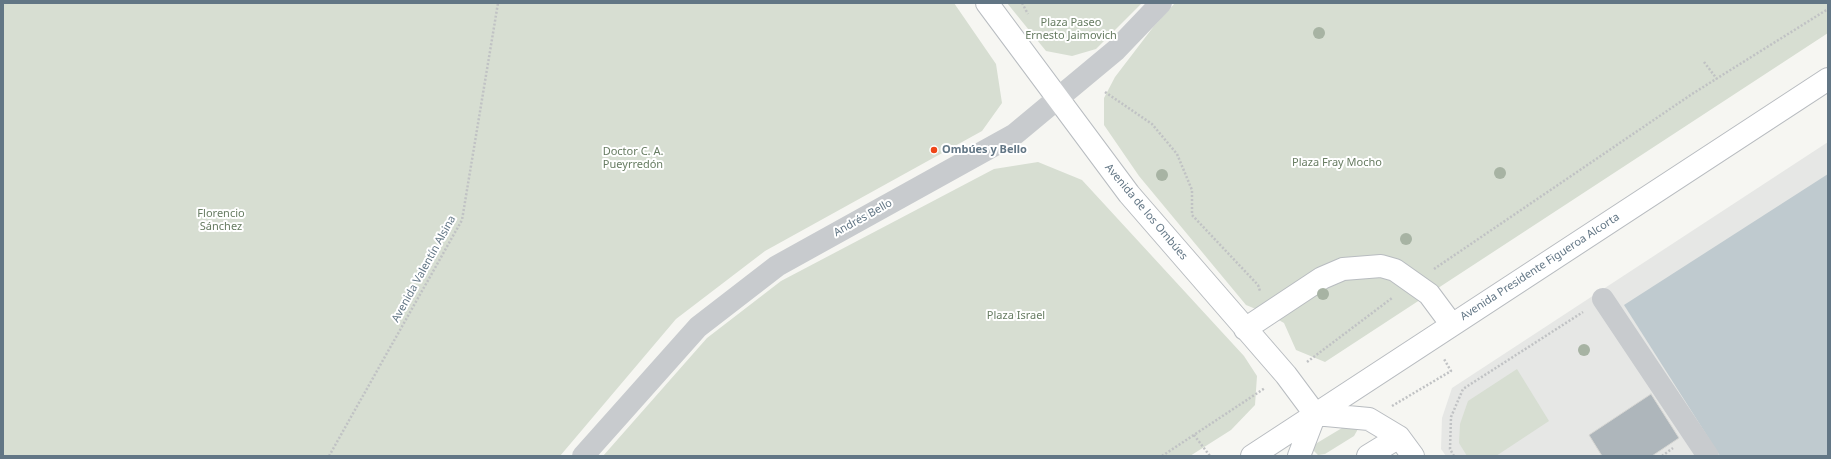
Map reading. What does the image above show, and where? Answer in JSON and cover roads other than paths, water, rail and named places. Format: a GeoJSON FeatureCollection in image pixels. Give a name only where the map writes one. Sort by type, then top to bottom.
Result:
{"type":"FeatureCollection","features":[{"type":"Feature","properties":{"kind":"main road","name":"Avenida de los Ombúes"},"geometry":{"type":"LineString","coordinates":[[987,3],[1129,194],[1286,375],[1315,414]]}},
{"type":"Feature","properties":{"kind":"main road","name":"Avenida Presidente Figueroa Alcorta"},"geometry":{"type":"LineString","coordinates":[[1252,456],[1828,78]]}},
{"type":"Feature","properties":{"kind":"main road"},"geometry":{"type":"LineString","coordinates":[[1245,329],[1322,278],[1343,269],[1381,266],[1395,270],[1429,294],[1452,325]]}},
{"type":"Feature","properties":{"kind":"main road"},"geometry":{"type":"LineString","coordinates":[[1299,456],[1315,414],[1369,419],[1399,437],[1413,456]]}},
{"type":"Feature","properties":{"kind":"main road"},"geometry":{"type":"LineString","coordinates":[[1368,456],[1399,437]]}},
{"type":"Feature","properties":{"kind":"street","name":"Andrés Bello"},"geometry":{"type":"LineString","coordinates":[[583,456],[698,327],[778,266],[1015,134],[1116,50],[1161,3]]}},
{"type":"Feature","properties":{"kind":"street"},"geometry":{"type":"LineString","coordinates":[[1603,299],[1708,456]]}},
{"type":"Feature","properties":{"kind":"place","name":"Ombúes y Bello"},"geometry":{"type":"Point","coordinates":[934,150]}},
{"type":"Feature","properties":{"kind":"park label","name":"Plaza Paseo Ernesto Jaimovich"},"geometry":{"type":"Point","coordinates":[1071,29]}},
{"type":"Feature","properties":{"kind":"park label","name":"Doctor C. A. Pueyrredón"},"geometry":{"type":"Point","coordinates":[633,158]}},
{"type":"Feature","properties":{"kind":"park label","name":"Plaza Fray Mocho"},"geometry":{"type":"Point","coordinates":[1337,163]}},
{"type":"Feature","properties":{"kind":"park label","name":"Florencio Sánchez"},"geometry":{"type":"Point","coordinates":[221,220]}},
{"type":"Feature","properties":{"kind":"park label","name":"Plaza Israel"},"geometry":{"type":"Point","coordinates":[1016,316]}}]}
